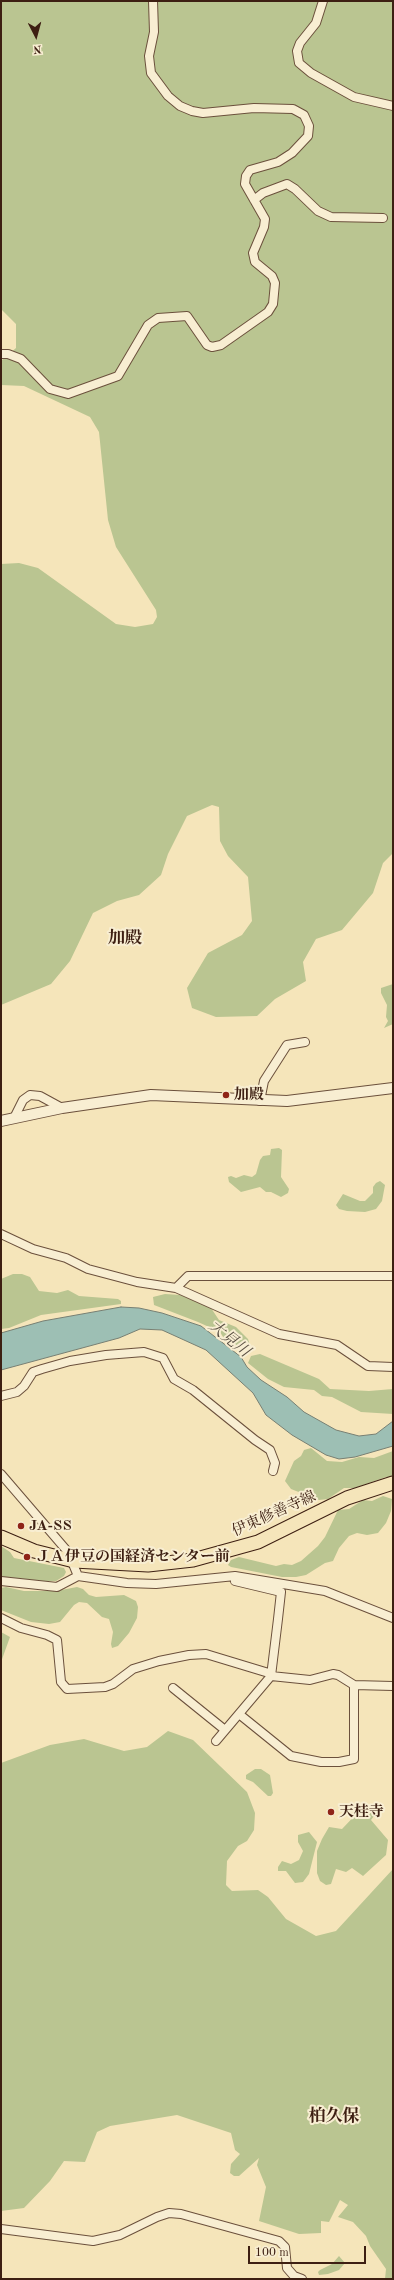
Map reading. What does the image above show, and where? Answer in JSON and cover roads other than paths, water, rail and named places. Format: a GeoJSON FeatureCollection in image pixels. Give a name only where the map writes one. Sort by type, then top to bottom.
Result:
{"type":"FeatureCollection","features":[{"type":"Feature","properties":{"kind":"main road","name":"伊東修善寺線"},"geometry":{"type":"LineString","coordinates":[[1,1537],[34,1551],[74,1561],[148,1565],[193,1560],[223,1553],[258,1542],[347,1498],[393,1483]]}},
{"type":"Feature","properties":{"kind":"street"},"geometry":{"type":"LineString","coordinates":[[1,354],[8,354],[21,359],[50,389],[68,394],[118,376],[148,325],[158,318],[187,316],[207,345],[212,347],[221,345],[268,312],[273,304],[275,283],[272,276],[255,262],[253,253],[264,227],[264,219],[245,184],[246,176],[250,170],[278,162],[292,153],[308,136],[309,126],[304,115],[293,109],[254,108],[203,113],[192,111],[180,106],[168,96],[151,73],[149,56],[154,32],[153,1]]}},
{"type":"Feature","properties":{"kind":"street"},"geometry":{"type":"LineString","coordinates":[[323,1],[316,23],[300,42],[297,51],[299,63],[311,73],[354,97],[393,106]]}},
{"type":"Feature","properties":{"kind":"street"},"geometry":{"type":"LineString","coordinates":[[254,200],[263,193],[287,184],[295,189],[318,210],[331,217],[383,218]]}},
{"type":"Feature","properties":{"kind":"street"},"geometry":{"type":"LineString","coordinates":[[260,1101],[264,1081],[287,1045],[305,1042]]}},
{"type":"Feature","properties":{"kind":"street"},"geometry":{"type":"LineString","coordinates":[[1,1121],[62,1108],[151,1095],[287,1102],[393,1088]]}},
{"type":"Feature","properties":{"kind":"street"},"geometry":{"type":"LineString","coordinates":[[14,1118],[23,1100],[30,1096],[40,1096],[62,1108]]}},
{"type":"Feature","properties":{"kind":"street"},"geometry":{"type":"LineString","coordinates":[[1,1234],[33,1249],[66,1258],[88,1269],[137,1282],[176,1288],[279,1334],[336,1345],[368,1366],[393,1367]]}},
{"type":"Feature","properties":{"kind":"street"},"geometry":{"type":"LineString","coordinates":[[176,1288],[188,1276],[393,1276]]}},
{"type":"Feature","properties":{"kind":"street"},"geometry":{"type":"LineString","coordinates":[[1,1396],[18,1392],[33,1372],[42,1369],[70,1361],[106,1355],[144,1352],[163,1358],[174,1379],[193,1390],[255,1440],[270,1450],[274,1463],[273,1472]]}},
{"type":"Feature","properties":{"kind":"street"},"geometry":{"type":"LineString","coordinates":[[1,1474],[56,1537],[74,1561],[78,1576]]}},
{"type":"Feature","properties":{"kind":"street"},"geometry":{"type":"LineString","coordinates":[[1,1581],[57,1587],[78,1576],[127,1583],[156,1584],[235,1576],[325,1591],[393,1618]]}},
{"type":"Feature","properties":{"kind":"street"},"geometry":{"type":"LineString","coordinates":[[216,1741],[271,1675],[281,1592],[235,1582],[235,1576]]}},
{"type":"Feature","properties":{"kind":"street"},"geometry":{"type":"LineString","coordinates":[[1,1618],[21,1628],[57,1640],[61,1682],[67,1689],[105,1687],[113,1684],[133,1669],[189,1654],[206,1654],[271,1675],[310,1680],[334,1674],[354,1685],[393,1686]]}},
{"type":"Feature","properties":{"kind":"street"},"geometry":{"type":"LineString","coordinates":[[239,1714],[291,1756],[321,1762],[339,1762],[354,1759],[354,1685]]}},
{"type":"Feature","properties":{"kind":"street"},"geometry":{"type":"LineString","coordinates":[[173,1688],[225,1730]]}},
{"type":"Feature","properties":{"kind":"street"},"geometry":{"type":"LineString","coordinates":[[1,2229],[94,2241],[120,2235],[157,2217],[169,2213],[182,2214],[279,2241],[285,2247],[287,2268],[294,2276],[302,2279]]}},
{"type":"Feature","properties":{"kind":"water"},"geometry":{"type":"Polygon","coordinates":[[[121,1307],[139,1308],[162,1313],[201,1326],[241,1357],[247,1367],[261,1380],[287,1397],[304,1412],[336,1430],[359,1436],[376,1434],[393,1421],[393,1446],[355,1457],[339,1459],[326,1455],[292,1435],[266,1415],[253,1393],[206,1350],[162,1330],[140,1329],[119,1338],[1,1370],[1,1333],[43,1321],[121,1307]]]}},
{"type":"Feature","properties":{"kind":"place","name":"加殿"},"geometry":{"type":"Point","coordinates":[226,1095]}},
{"type":"Feature","properties":{"kind":"place","name":"JA-SS"},"geometry":{"type":"Point","coordinates":[21,1526]}},
{"type":"Feature","properties":{"kind":"place","name":"ＪＡ伊豆の国経済センター前"},"geometry":{"type":"Point","coordinates":[27,1557]}},
{"type":"Feature","properties":{"kind":"place","name":"天桂寺"},"geometry":{"type":"Point","coordinates":[331,1812]}},
{"type":"Feature","properties":{"kind":"district","name":"加殿"},"geometry":{"type":"Point","coordinates":[125,939]}},
{"type":"Feature","properties":{"kind":"district","name":"柏久保"},"geometry":{"type":"Point","coordinates":[334,2117]}},
{"type":"Feature","properties":{"kind":"water label","name":"大見川"},"geometry":{"type":"Point","coordinates":[229,1339]}}]}
